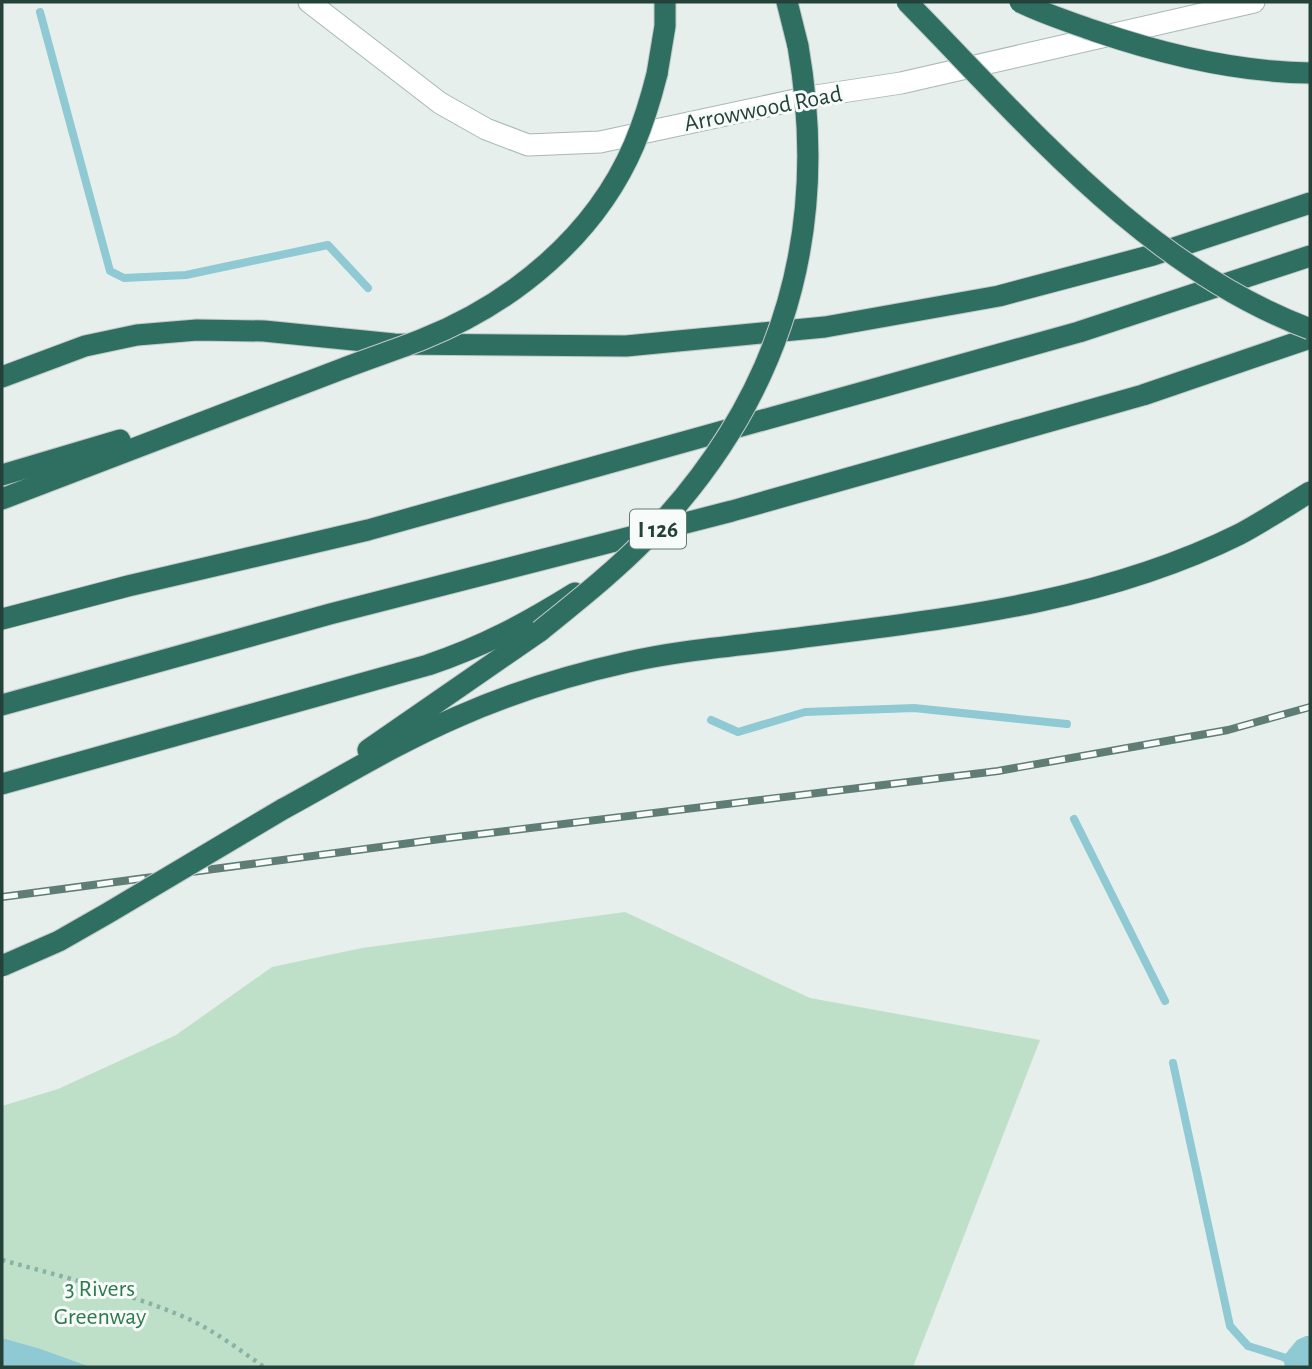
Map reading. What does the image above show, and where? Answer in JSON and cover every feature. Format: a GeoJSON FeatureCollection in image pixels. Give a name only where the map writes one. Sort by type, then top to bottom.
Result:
{"type":"FeatureCollection","features":[{"type":"Feature","properties":{"kind":"highway"},"geometry":{"type":"LineString","coordinates":[[2,499],[424,339],[472,316],[512,291],[550,262],[584,225],[613,184],[633,147],[657,74],[665,2]]}},
{"type":"Feature","properties":{"kind":"highway"},"geometry":{"type":"LineString","coordinates":[[2,966],[58,941],[108,913],[401,736],[540,631],[613,570],[673,509],[725,442],[765,367],[783,321],[796,275],[805,226],[808,126],[798,46],[787,2]]}},
{"type":"Feature","properties":{"kind":"highway"},"geometry":{"type":"LineString","coordinates":[[906,2],[1076,173],[1148,235],[1217,283],[1310,329]]}},
{"type":"Feature","properties":{"kind":"highway"},"geometry":{"type":"LineString","coordinates":[[1020,2],[1133,44],[1184,58],[1234,67],[1310,73]]}},
{"type":"Feature","properties":{"kind":"highway"},"geometry":{"type":"LineString","coordinates":[[2,377],[85,346],[137,335],[187,330],[264,331],[394,344],[626,346],[825,327],[999,296],[1153,255],[1310,203]]}},
{"type":"Feature","properties":{"kind":"highway"},"geometry":{"type":"LineString","coordinates":[[2,619],[381,526],[1079,332],[1310,256]]}},
{"type":"Feature","properties":{"kind":"highway","name":"I 126"},"geometry":{"type":"LineString","coordinates":[[2,705],[330,614],[732,511],[1143,395],[1310,338]]}},
{"type":"Feature","properties":{"kind":"highway"},"geometry":{"type":"LineString","coordinates":[[2,474],[264,399]]}},
{"type":"Feature","properties":{"kind":"highway"},"geometry":{"type":"LineString","coordinates":[[401,736],[512,695],[631,661],[987,612],[1084,592],[1196,554],[1241,533],[1310,492]]}},
{"type":"Feature","properties":{"kind":"highway"},"geometry":{"type":"LineString","coordinates":[[2,784],[428,665],[466,652],[519,628],[613,570]]}},
{"type":"Feature","properties":{"kind":"street","name":"Arrowwood Road"},"geometry":{"type":"LineString","coordinates":[[309,2],[440,103],[486,130],[528,145],[600,142],[809,97],[901,83],[1254,2]]}},
{"type":"Feature","properties":{"kind":"path"},"geometry":{"type":"LineString","coordinates":[[2,1261],[70,1279],[179,1315],[236,1347],[264,1367]]}},
{"type":"Feature","properties":{"kind":"green space","name":"3 Rivers Greenway"},"geometry":{"type":"Polygon","coordinates":[[[625,912],[810,998],[1040,1040],[913,1367],[91,1367],[2,1338],[2,1106],[58,1089],[176,1035],[272,967],[362,948],[625,912]]]}},
{"type":"Feature","properties":{"kind":"water"},"geometry":{"type":"Polygon","coordinates":[[[1310,1336],[1310,1367],[1285,1367],[1283,1357],[1297,1340],[1310,1336]]]}},
{"type":"Feature","properties":{"kind":"water"},"geometry":{"type":"Polygon","coordinates":[[[2,1338],[38,1348],[91,1367],[2,1367],[2,1338]]]}},
{"type":"Feature","properties":{"kind":"waterway"},"geometry":{"type":"LineString","coordinates":[[40,12],[110,271],[124,278],[186,275],[328,245],[368,288]]}},
{"type":"Feature","properties":{"kind":"waterway"},"geometry":{"type":"LineString","coordinates":[[711,720],[738,732],[805,712],[914,708],[1067,724]]}},
{"type":"Feature","properties":{"kind":"waterway"},"geometry":{"type":"LineString","coordinates":[[1074,819],[1165,1001]]}},
{"type":"Feature","properties":{"kind":"waterway"},"geometry":{"type":"LineString","coordinates":[[1173,1063],[1230,1326],[1248,1346],[1283,1357],[1301,1367]]}},
{"type":"Feature","properties":{"kind":"railway"},"geometry":{"type":"LineString","coordinates":[[2,897],[448,838],[998,771],[1228,730],[1310,707]]}}]}
